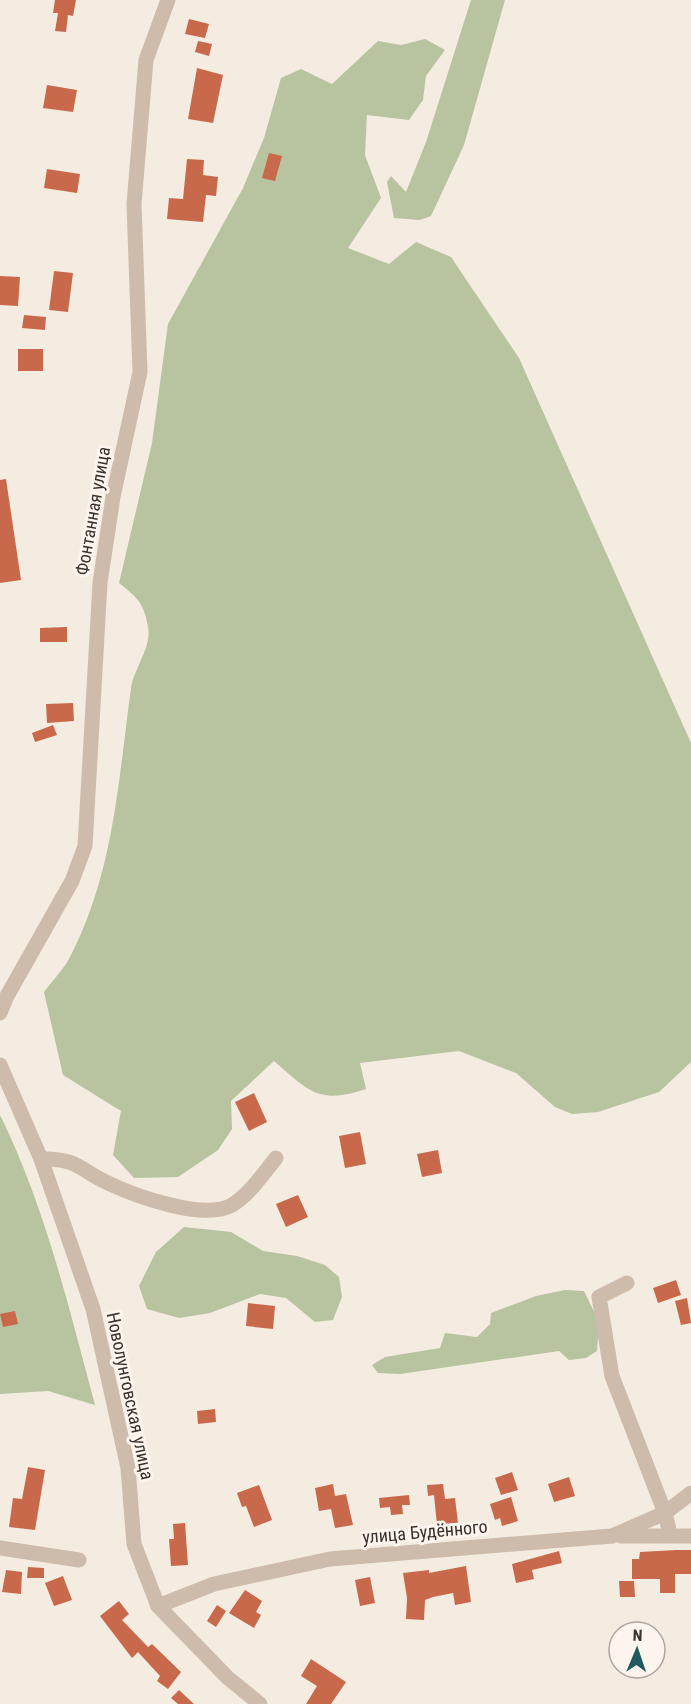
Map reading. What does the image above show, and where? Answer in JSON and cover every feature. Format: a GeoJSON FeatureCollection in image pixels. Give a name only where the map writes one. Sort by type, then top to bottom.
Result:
{"type":"FeatureCollection","features":[{"type":"Feature","properties":{"kind":"street","name":"Фонтанная улица"},"geometry":{"type":"LineString","coordinates":[[0,1013],[7,996],[72,881],[85,846],[99,583],[113,497],[140,372],[134,204],[146,60],[168,0]]}},
{"type":"Feature","properties":{"kind":"street","name":"Новолунговская улица"},"geometry":{"type":"LineString","coordinates":[[0,1065],[41,1159],[93,1310],[129,1468],[134,1544],[158,1606],[228,1678],[260,1704]]}},
{"type":"Feature","properties":{"kind":"street"},"geometry":{"type":"LineString","coordinates":[[41,1159],[56,1159],[78,1164],[106,1183],[136,1194],[177,1206],[210,1210],[231,1206],[244,1196],[276,1158]]}},
{"type":"Feature","properties":{"kind":"street"},"geometry":{"type":"LineString","coordinates":[[627,1283],[599,1298],[612,1376],[665,1513],[670,1534]]}},
{"type":"Feature","properties":{"kind":"street","name":"улица Будённого"},"geometry":{"type":"LineString","coordinates":[[158,1606],[214,1584],[330,1559],[612,1536],[665,1513],[691,1493]]}},
{"type":"Feature","properties":{"kind":"street"},"geometry":{"type":"LineString","coordinates":[[612,1536],[670,1534],[691,1536]]}},
{"type":"Feature","properties":{"kind":"street"},"geometry":{"type":"LineString","coordinates":[[0,1548],[79,1560]]}},
{"type":"Feature","properties":{"kind":"green space"},"geometry":{"type":"Polygon","coordinates":[[[471,0],[505,0],[464,145],[431,216],[420,220],[394,218],[387,182],[391,176],[406,192],[426,142],[471,0]]]}},
{"type":"Feature","properties":{"kind":"green space"},"geometry":{"type":"Polygon","coordinates":[[[425,39],[445,50],[426,76],[423,100],[409,120],[367,115],[365,155],[381,198],[348,248],[389,264],[416,242],[451,257],[519,358],[691,743],[691,1062],[659,1092],[598,1112],[572,1114],[555,1107],[516,1073],[459,1051],[360,1063],[366,1089],[336,1096],[315,1092],[306,1087],[274,1061],[231,1101],[232,1129],[218,1150],[178,1177],[134,1178],[113,1155],[121,1111],[63,1075],[44,992],[69,959],[96,894],[118,792],[131,688],[149,635],[142,606],[119,583],[152,443],[168,324],[243,188],[264,138],[281,78],[301,69],[332,84],[378,41],[401,45],[425,39]]]}},
{"type":"Feature","properties":{"kind":"green space"},"geometry":{"type":"Polygon","coordinates":[[[0,1115],[43,1221],[95,1405],[48,1391],[0,1394],[0,1115]]]}},
{"type":"Feature","properties":{"kind":"green space"},"geometry":{"type":"Polygon","coordinates":[[[184,1227],[231,1232],[263,1251],[297,1256],[325,1265],[339,1277],[342,1297],[333,1320],[315,1322],[286,1298],[260,1294],[210,1313],[179,1318],[147,1309],[139,1286],[156,1252],[184,1227]]]}},
{"type":"Feature","properties":{"kind":"green space"},"geometry":{"type":"Polygon","coordinates":[[[565,1290],[584,1291],[599,1322],[597,1351],[586,1358],[569,1360],[559,1351],[400,1374],[378,1373],[372,1365],[385,1357],[440,1348],[445,1333],[477,1337],[490,1324],[491,1313],[536,1296],[565,1290]]]}},
{"type":"Feature","properties":{"kind":"building"},"geometry":{"type":"Polygon","coordinates":[[[55,0],[76,0],[73,16],[68,15],[66,32],[55,31],[58,13],[53,13],[55,0]]]}},
{"type":"Feature","properties":{"kind":"building"},"geometry":{"type":"Polygon","coordinates":[[[189,19],[209,24],[205,38],[185,34],[189,19]]]}},
{"type":"Feature","properties":{"kind":"building"},"geometry":{"type":"Polygon","coordinates":[[[198,41],[212,44],[209,56],[195,52],[198,41]]]}},
{"type":"Feature","properties":{"kind":"building"},"geometry":{"type":"Polygon","coordinates":[[[197,68],[223,75],[213,123],[188,119],[197,68]]]}},
{"type":"Feature","properties":{"kind":"building"},"geometry":{"type":"Polygon","coordinates":[[[47,85],[77,90],[73,112],[43,108],[47,85]]]}},
{"type":"Feature","properties":{"kind":"building"},"geometry":{"type":"Polygon","coordinates":[[[269,153],[282,156],[275,181],[262,178],[269,153]]]}},
{"type":"Feature","properties":{"kind":"building"},"geometry":{"type":"Polygon","coordinates":[[[187,159],[204,160],[203,175],[218,177],[216,196],[206,195],[203,222],[167,219],[169,198],[183,199],[187,159]]]}},
{"type":"Feature","properties":{"kind":"building"},"geometry":{"type":"Polygon","coordinates":[[[47,169],[80,174],[77,193],[44,188],[47,169]]]}},
{"type":"Feature","properties":{"kind":"building"},"geometry":{"type":"Polygon","coordinates":[[[54,271],[73,273],[68,312],[49,310],[54,271]]]}},
{"type":"Feature","properties":{"kind":"building"},"geometry":{"type":"Polygon","coordinates":[[[0,276],[20,277],[18,306],[0,305],[0,276]]]}},
{"type":"Feature","properties":{"kind":"building"},"geometry":{"type":"Polygon","coordinates":[[[24,315],[46,317],[45,330],[22,328],[24,315]]]}},
{"type":"Feature","properties":{"kind":"building"},"geometry":{"type":"Polygon","coordinates":[[[18,349],[43,349],[43,371],[18,371],[18,349]]]}},
{"type":"Feature","properties":{"kind":"building"},"geometry":{"type":"Polygon","coordinates":[[[6,479],[21,580],[0,583],[0,480],[6,479]]]}},
{"type":"Feature","properties":{"kind":"building"},"geometry":{"type":"Polygon","coordinates":[[[67,627],[67,642],[40,642],[40,628],[67,627]]]}},
{"type":"Feature","properties":{"kind":"building"},"geometry":{"type":"Polygon","coordinates":[[[73,703],[74,721],[47,723],[46,704],[73,703]]]}},
{"type":"Feature","properties":{"kind":"building"},"geometry":{"type":"Polygon","coordinates":[[[53,725],[57,735],[35,742],[32,733],[53,725]]]}},
{"type":"Feature","properties":{"kind":"building"},"geometry":{"type":"Polygon","coordinates":[[[254,1093],[267,1122],[249,1131],[235,1102],[254,1093]]]}},
{"type":"Feature","properties":{"kind":"building"},"geometry":{"type":"Polygon","coordinates":[[[360,1132],[366,1164],[345,1168],[339,1136],[360,1132]]]}},
{"type":"Feature","properties":{"kind":"building"},"geometry":{"type":"Polygon","coordinates":[[[438,1150],[442,1173],[422,1177],[417,1154],[438,1150]]]}},
{"type":"Feature","properties":{"kind":"building"},"geometry":{"type":"Polygon","coordinates":[[[298,1195],[308,1217],[286,1227],[276,1204],[298,1195]]]}},
{"type":"Feature","properties":{"kind":"building"},"geometry":{"type":"Polygon","coordinates":[[[676,1280],[681,1295],[658,1303],[653,1288],[676,1280]]]}},
{"type":"Feature","properties":{"kind":"building"},"geometry":{"type":"Polygon","coordinates":[[[687,1298],[691,1323],[681,1325],[675,1301],[687,1298]]]}},
{"type":"Feature","properties":{"kind":"building"},"geometry":{"type":"Polygon","coordinates":[[[248,1303],[275,1306],[273,1329],[246,1326],[248,1303]]]}},
{"type":"Feature","properties":{"kind":"building"},"geometry":{"type":"Polygon","coordinates":[[[15,1311],[18,1324],[3,1327],[0,1314],[15,1311]]]}},
{"type":"Feature","properties":{"kind":"building"},"geometry":{"type":"Polygon","coordinates":[[[215,1409],[216,1422],[198,1424],[197,1411],[215,1409]]]}},
{"type":"Feature","properties":{"kind":"building"},"geometry":{"type":"Polygon","coordinates":[[[28,1467],[45,1470],[35,1530],[9,1527],[13,1498],[22,1499],[28,1467]]]}},
{"type":"Feature","properties":{"kind":"building"},"geometry":{"type":"Polygon","coordinates":[[[512,1472],[518,1490],[501,1495],[495,1478],[512,1472]]]}},
{"type":"Feature","properties":{"kind":"building"},"geometry":{"type":"Polygon","coordinates":[[[569,1477],[575,1496],[554,1502],[548,1484],[569,1477]]]}},
{"type":"Feature","properties":{"kind":"building"},"geometry":{"type":"Polygon","coordinates":[[[333,1484],[335,1496],[346,1494],[353,1525],[335,1528],[331,1509],[319,1511],[315,1488],[333,1484]]]}},
{"type":"Feature","properties":{"kind":"building"},"geometry":{"type":"Polygon","coordinates":[[[443,1484],[445,1499],[455,1498],[458,1523],[437,1525],[434,1495],[428,1496],[427,1485],[443,1484]]]}},
{"type":"Feature","properties":{"kind":"building"},"geometry":{"type":"Polygon","coordinates":[[[259,1485],[272,1520],[254,1527],[246,1506],[242,1507],[237,1493],[259,1485]]]}},
{"type":"Feature","properties":{"kind":"building"},"geometry":{"type":"Polygon","coordinates":[[[409,1495],[410,1505],[402,1505],[403,1514],[391,1515],[390,1507],[380,1508],[379,1498],[409,1495]]]}},
{"type":"Feature","properties":{"kind":"building"},"geometry":{"type":"Polygon","coordinates":[[[511,1497],[518,1521],[502,1526],[500,1518],[495,1520],[490,1504],[511,1497]]]}},
{"type":"Feature","properties":{"kind":"building"},"geometry":{"type":"Polygon","coordinates":[[[185,1523],[188,1565],[171,1566],[169,1539],[174,1539],[173,1524],[185,1523]]]}},
{"type":"Feature","properties":{"kind":"building"},"geometry":{"type":"Polygon","coordinates":[[[691,1550],[691,1574],[675,1574],[675,1593],[660,1593],[660,1579],[632,1579],[632,1559],[639,1559],[640,1552],[691,1550]]]}},
{"type":"Feature","properties":{"kind":"building"},"geometry":{"type":"Polygon","coordinates":[[[559,1551],[562,1563],[532,1570],[534,1579],[516,1583],[512,1564],[559,1551]]]}},
{"type":"Feature","properties":{"kind":"building"},"geometry":{"type":"Polygon","coordinates":[[[466,1566],[471,1602],[455,1605],[453,1593],[433,1597],[425,1600],[424,1620],[406,1619],[407,1598],[403,1573],[429,1570],[429,1573],[466,1566]]]}},
{"type":"Feature","properties":{"kind":"building"},"geometry":{"type":"Polygon","coordinates":[[[28,1567],[44,1568],[44,1578],[27,1578],[28,1567]]]}},
{"type":"Feature","properties":{"kind":"building"},"geometry":{"type":"Polygon","coordinates":[[[6,1570],[22,1572],[21,1594],[2,1592],[6,1570]]]}},
{"type":"Feature","properties":{"kind":"building"},"geometry":{"type":"Polygon","coordinates":[[[63,1576],[72,1600],[54,1606],[45,1583],[63,1576]]]}},
{"type":"Feature","properties":{"kind":"building"},"geometry":{"type":"Polygon","coordinates":[[[370,1577],[375,1603],[360,1606],[355,1580],[370,1577]]]}},
{"type":"Feature","properties":{"kind":"building"},"geometry":{"type":"Polygon","coordinates":[[[619,1581],[634,1581],[635,1597],[620,1597],[619,1581]]]}},
{"type":"Feature","properties":{"kind":"building"},"geometry":{"type":"Polygon","coordinates":[[[245,1590],[262,1601],[256,1612],[261,1615],[254,1628],[229,1613],[245,1590]]]}},
{"type":"Feature","properties":{"kind":"building"},"geometry":{"type":"Polygon","coordinates":[[[119,1601],[129,1614],[122,1620],[148,1647],[152,1644],[181,1672],[168,1689],[157,1681],[160,1676],[138,1652],[132,1658],[100,1616],[119,1601]]]}},
{"type":"Feature","properties":{"kind":"building"},"geometry":{"type":"Polygon","coordinates":[[[217,1605],[226,1611],[216,1627],[207,1621],[217,1605]]]}},
{"type":"Feature","properties":{"kind":"building"},"geometry":{"type":"Polygon","coordinates":[[[311,1659],[346,1682],[331,1704],[306,1704],[317,1686],[301,1676],[311,1659]]]}},
{"type":"Feature","properties":{"kind":"building"},"geometry":{"type":"Polygon","coordinates":[[[179,1690],[194,1704],[178,1704],[171,1698],[179,1690]]]}}]}
